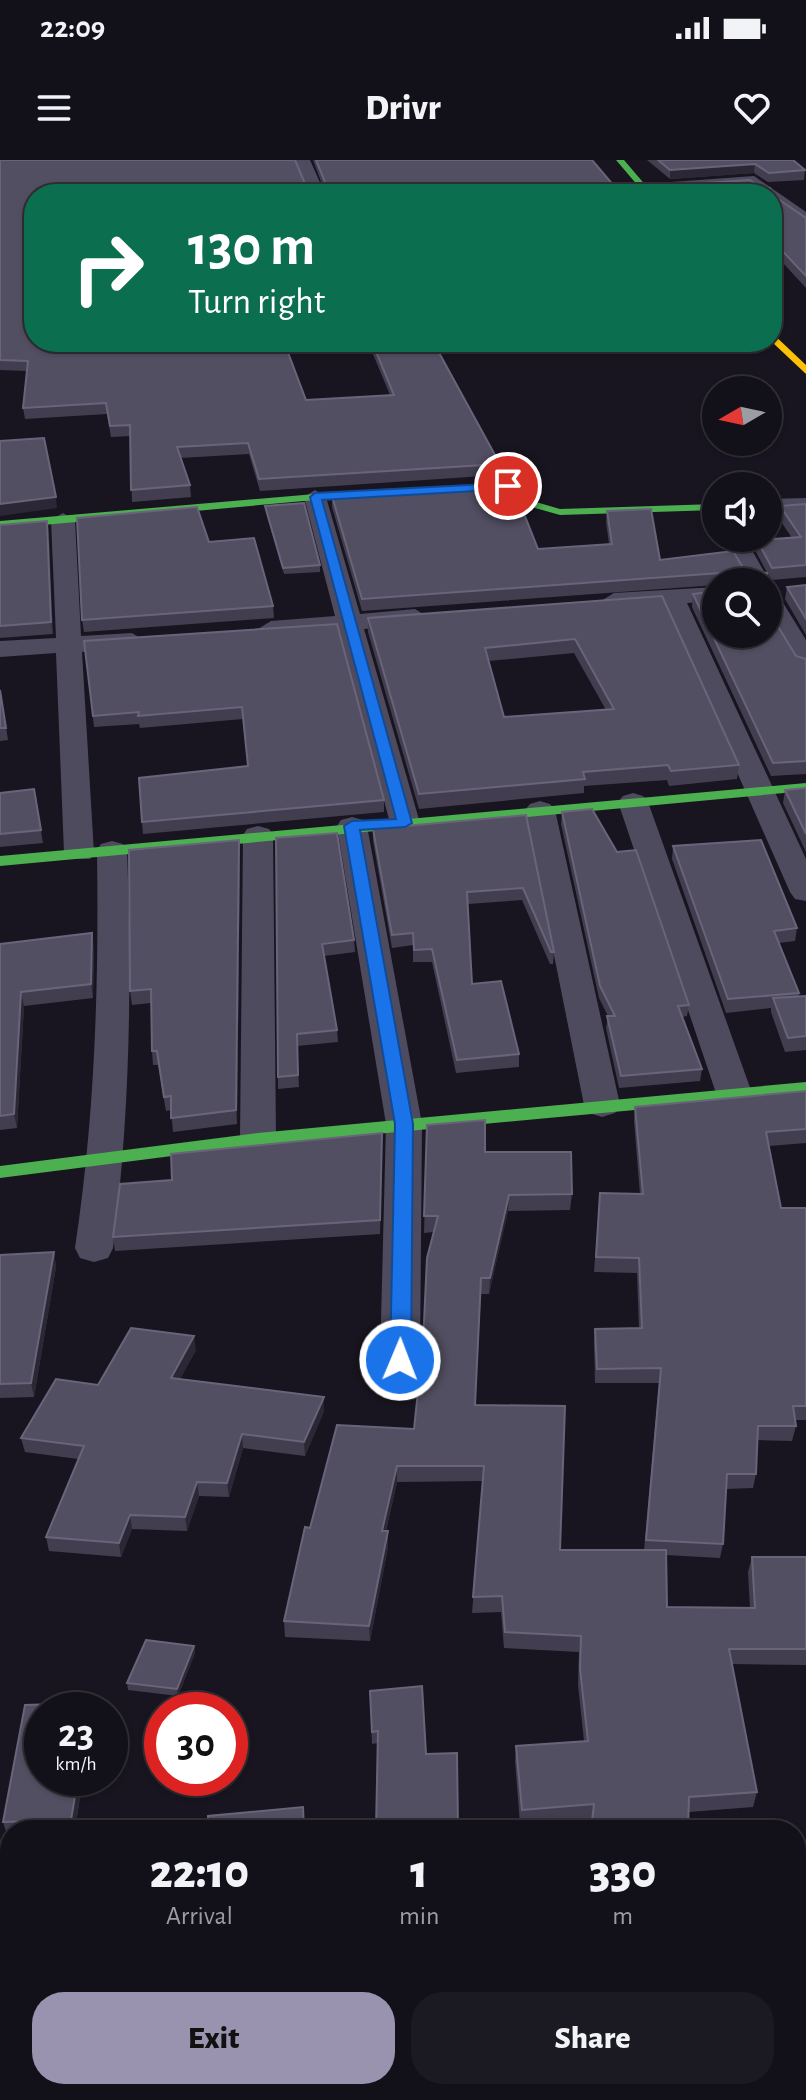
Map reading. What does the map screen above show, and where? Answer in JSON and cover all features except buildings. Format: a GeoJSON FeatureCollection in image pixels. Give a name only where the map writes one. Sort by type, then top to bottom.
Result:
{"type":"FeatureCollection","features":[{"type":"Feature","properties":{"kind":"street"},"geometry":{"type":"LineString","coordinates":[[302,160],[313,184]]}},
{"type":"Feature","properties":{"kind":"street"},"geometry":{"type":"LineString","coordinates":[[620,160],[640,184]]}},
{"type":"Feature","properties":{"kind":"street"},"geometry":{"type":"LineString","coordinates":[[722,184],[754,181],[758,184]]}},
{"type":"Feature","properties":{"kind":"street"},"geometry":{"type":"LineString","coordinates":[[782,202],[806,220]]}},
{"type":"Feature","properties":{"kind":"street"},"geometry":{"type":"LineString","coordinates":[[782,346],[806,371]]}},
{"type":"Feature","properties":{"kind":"street"},"geometry":{"type":"LineString","coordinates":[[0,525],[315,497],[508,486],[525,502],[560,512],[702,508]]}},
{"type":"Feature","properties":{"kind":"street"},"geometry":{"type":"LineString","coordinates":[[315,497],[405,823]]}},
{"type":"Feature","properties":{"kind":"street"},"geometry":{"type":"LineString","coordinates":[[782,506],[806,505]]}},
{"type":"Feature","properties":{"kind":"street"},"geometry":{"type":"LineString","coordinates":[[63,520],[71,646],[96,851],[115,950],[108,1160],[94,1248]]}},
{"type":"Feature","properties":{"kind":"street"},"geometry":{"type":"LineString","coordinates":[[782,589],[793,588]]}},
{"type":"Feature","properties":{"kind":"street"},"geometry":{"type":"LineString","coordinates":[[594,602],[702,595]]}},
{"type":"Feature","properties":{"kind":"street"},"geometry":{"type":"LineString","coordinates":[[671,596],[806,892]]}},
{"type":"Feature","properties":{"kind":"street"},"geometry":{"type":"LineString","coordinates":[[241,632],[442,615]]}},
{"type":"Feature","properties":{"kind":"street"},"geometry":{"type":"LineString","coordinates":[[782,621],[806,661]]}},
{"type":"Feature","properties":{"kind":"street"},"geometry":{"type":"LineString","coordinates":[[0,649],[164,638]]}},
{"type":"Feature","properties":{"kind":"street"},"geometry":{"type":"LineString","coordinates":[[0,861],[352,826],[806,787]]}},
{"type":"Feature","properties":{"kind":"street"},"geometry":{"type":"LineString","coordinates":[[633,802],[735,1096]]}},
{"type":"Feature","properties":{"kind":"street"},"geometry":{"type":"LineString","coordinates":[[540,810],[602,1105]]}},
{"type":"Feature","properties":{"kind":"street"},"geometry":{"type":"LineString","coordinates":[[352,826],[404,1124],[400,1360]]}},
{"type":"Feature","properties":{"kind":"street"},"geometry":{"type":"LineString","coordinates":[[258,835],[258,1139]]}},
{"type":"Feature","properties":{"kind":"street"},"geometry":{"type":"LineString","coordinates":[[0,1172],[258,1139],[806,1088]]}},
{"type":"Feature","properties":{"kind":"traffic: fast"},"geometry":{"type":"LineString","coordinates":[[620,160],[640,184]]}},
{"type":"Feature","properties":{"kind":"traffic: fast"},"geometry":{"type":"LineString","coordinates":[[0,525],[315,497],[508,486],[525,502],[560,512],[702,507]]}},
{"type":"Feature","properties":{"kind":"traffic: fast"},"geometry":{"type":"LineString","coordinates":[[0,861],[806,787]]}},
{"type":"Feature","properties":{"kind":"traffic: fast"},"geometry":{"type":"LineString","coordinates":[[0,1172],[258,1139],[806,1088]]}},
{"type":"Feature","properties":{"kind":"traffic: slow"},"geometry":{"type":"LineString","coordinates":[[782,346],[806,371]]}},
{"type":"Feature","properties":{"kind":"route"},"geometry":{"type":"LineString","coordinates":[[400,1360],[404,1124],[352,826],[405,823],[315,497],[508,486]]}}]}
